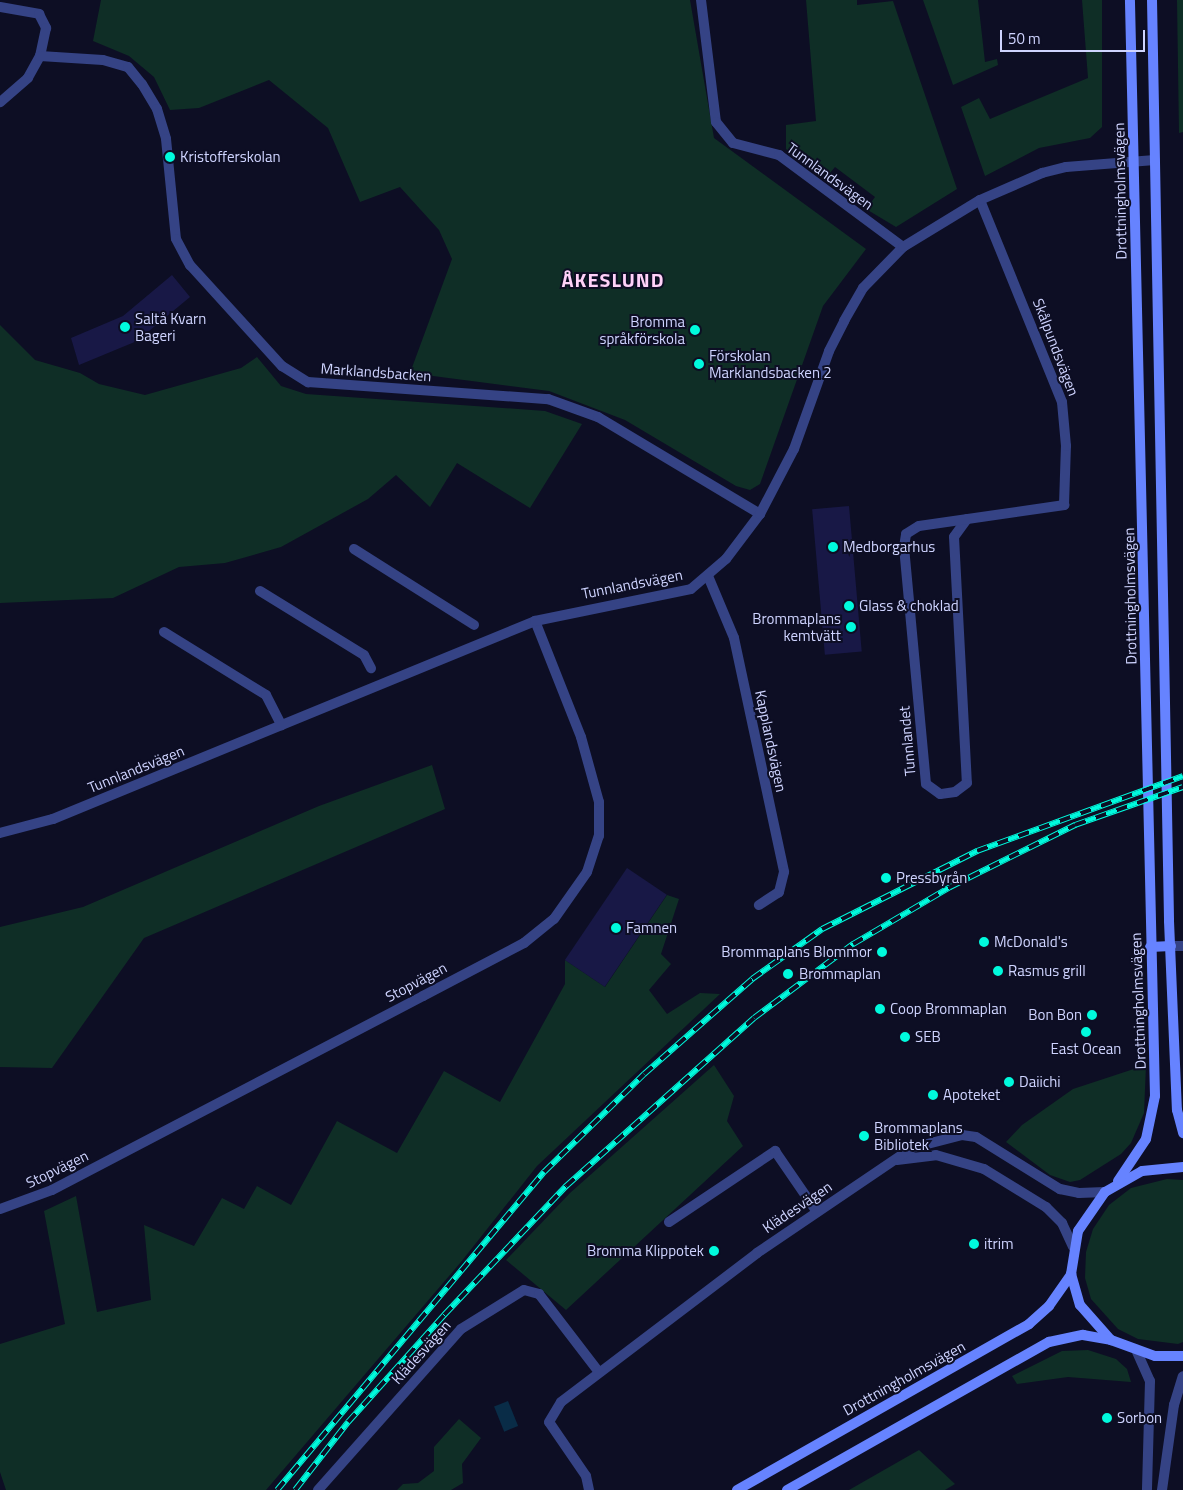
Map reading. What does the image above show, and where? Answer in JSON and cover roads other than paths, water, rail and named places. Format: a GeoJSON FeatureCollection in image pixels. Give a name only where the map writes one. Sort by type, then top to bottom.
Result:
{"type":"FeatureCollection","features":[{"type":"Feature","properties":{"kind":"main road","name":"Drottningholmsvägen"},"geometry":{"type":"LineString","coordinates":[[1118,1181],[1146,1139],[1155,1111],[1130,0]]}},
{"type":"Feature","properties":{"kind":"main road"},"geometry":{"type":"LineString","coordinates":[[1152,0],[1171,946],[1177,1110],[1183,1133]]}},
{"type":"Feature","properties":{"kind":"main road"},"geometry":{"type":"LineString","coordinates":[[1150,947],[1171,946]]}},
{"type":"Feature","properties":{"kind":"main road"},"geometry":{"type":"LineString","coordinates":[[1111,1340],[1080,1305],[1071,1274],[1073,1247],[1086,1217],[1105,1192],[1118,1181],[1142,1170],[1183,1167]]}},
{"type":"Feature","properties":{"kind":"main road","name":"Drottningholmsvägen"},"geometry":{"type":"LineString","coordinates":[[737,1490],[1029,1324],[1049,1306],[1071,1274]]}},
{"type":"Feature","properties":{"kind":"main road"},"geometry":{"type":"LineString","coordinates":[[787,1490],[1049,1342],[1082,1335],[1111,1340],[1137,1352],[1183,1356]]}},
{"type":"Feature","properties":{"kind":"street","name":"Tunnlandsvägen"},"geometry":{"type":"LineString","coordinates":[[701,0],[716,122],[733,143],[779,155],[903,247]]}},
{"type":"Feature","properties":{"kind":"street"},"geometry":{"type":"LineString","coordinates":[[0,8],[39,14],[46,28],[40,56],[28,78],[0,102]]}},
{"type":"Feature","properties":{"kind":"street","name":"Marklandsbacken"},"geometry":{"type":"LineString","coordinates":[[40,56],[103,60],[128,67],[142,84],[157,109],[166,139],[176,239],[190,265],[282,366],[308,382],[548,399],[598,417],[760,514]]}},
{"type":"Feature","properties":{"kind":"street","name":"Tunnlandsvägen"},"geometry":{"type":"LineString","coordinates":[[0,833],[53,820],[535,621],[691,589],[708,576],[760,514],[794,449],[828,351],[844,321],[863,288],[903,247],[980,200],[1066,167],[1155,160]]}},
{"type":"Feature","properties":{"kind":"street","name":"Skålpundsvägen"},"geometry":{"type":"LineString","coordinates":[[967,519],[1064,505],[1066,446],[1062,402],[980,200]]}},
{"type":"Feature","properties":{"kind":"street","name":"Tunnlandet"},"geometry":{"type":"LineString","coordinates":[[967,519],[954,537],[967,782],[955,792],[940,794],[926,784],[904,547],[906,534],[919,526],[967,519]]}},
{"type":"Feature","properties":{"kind":"street"},"geometry":{"type":"LineString","coordinates":[[354,548],[474,625]]}},
{"type":"Feature","properties":{"kind":"street","name":"Kapplandsvägen"},"geometry":{"type":"LineString","coordinates":[[708,576],[734,638],[784,872],[779,892],[758,905]]}},
{"type":"Feature","properties":{"kind":"street"},"geometry":{"type":"LineString","coordinates":[[260,591],[364,655],[371,668]]}},
{"type":"Feature","properties":{"kind":"street","name":"Stopvägen"},"geometry":{"type":"LineString","coordinates":[[0,1209],[52,1190],[524,943],[554,919],[587,872],[599,836],[598,802],[581,737],[535,621]]}},
{"type":"Feature","properties":{"kind":"street"},"geometry":{"type":"LineString","coordinates":[[164,632],[266,695],[281,726]]}},
{"type":"Feature","properties":{"kind":"street"},"geometry":{"type":"LineString","coordinates":[[1171,946],[1183,946]]}},
{"type":"Feature","properties":{"kind":"street","name":"Klädesvägen"},"geometry":{"type":"LineString","coordinates":[[589,1490],[586,1476],[549,1422],[561,1402],[598,1371],[817,1212],[912,1148],[962,1135],[976,1138],[1060,1188],[1079,1193],[1105,1192]]}},
{"type":"Feature","properties":{"kind":"street"},"geometry":{"type":"LineString","coordinates":[[669,1222],[775,1150],[817,1212]]}},
{"type":"Feature","properties":{"kind":"street","name":"Klädesvägen"},"geometry":{"type":"LineString","coordinates":[[894,1160],[936,1156],[984,1169],[1046,1207],[1062,1223],[1073,1247]]}},
{"type":"Feature","properties":{"kind":"street","name":"Klädesvägen"},"geometry":{"type":"LineString","coordinates":[[318,1490],[461,1328],[524,1290],[539,1294],[598,1371]]}},
{"type":"Feature","properties":{"kind":"street"},"geometry":{"type":"LineString","coordinates":[[1137,1352],[1150,1381],[1147,1490]]}},
{"type":"Feature","properties":{"kind":"street"},"geometry":{"type":"LineString","coordinates":[[1162,1490],[1174,1405],[1183,1376]]}},
{"type":"Feature","properties":{"kind":"water"},"geometry":{"type":"Polygon","coordinates":[[[508,1401],[518,1426],[504,1432],[494,1407],[508,1401]]]}},
{"type":"Feature","properties":{"kind":"railway"},"geometry":{"type":"LineString","coordinates":[[277,1490],[544,1172],[644,1074],[752,979],[822,929],[977,851],[1183,776]]}},
{"type":"Feature","properties":{"kind":"railway"},"geometry":{"type":"LineString","coordinates":[[295,1490],[348,1422],[444,1315],[566,1186],[754,1018],[853,944],[950,887],[1075,825],[1183,787]]}},
{"type":"Feature","properties":{"kind":"place","name":"Kristofferskolan"},"geometry":{"type":"Point","coordinates":[170,157]}},
{"type":"Feature","properties":{"kind":"place","name":"Saltå Kvarn Bageri"},"geometry":{"type":"Point","coordinates":[125,327]}},
{"type":"Feature","properties":{"kind":"place","name":"Bromma språkförskola"},"geometry":{"type":"Point","coordinates":[695,330]}},
{"type":"Feature","properties":{"kind":"place","name":"Förskolan Marklandsbacken 2"},"geometry":{"type":"Point","coordinates":[699,364]}},
{"type":"Feature","properties":{"kind":"place","name":"Medborgarhus"},"geometry":{"type":"Point","coordinates":[833,547]}},
{"type":"Feature","properties":{"kind":"place","name":"Glass & choklad"},"geometry":{"type":"Point","coordinates":[849,606]}},
{"type":"Feature","properties":{"kind":"place","name":"Brommaplans kemtvätt"},"geometry":{"type":"Point","coordinates":[851,627]}},
{"type":"Feature","properties":{"kind":"place","name":"Pressbyrån"},"geometry":{"type":"Point","coordinates":[886,878]}},
{"type":"Feature","properties":{"kind":"place","name":"Famnen"},"geometry":{"type":"Point","coordinates":[616,928]}},
{"type":"Feature","properties":{"kind":"place","name":"McDonald's"},"geometry":{"type":"Point","coordinates":[984,942]}},
{"type":"Feature","properties":{"kind":"place","name":"Brommaplans Blommor"},"geometry":{"type":"Point","coordinates":[882,952]}},
{"type":"Feature","properties":{"kind":"place","name":"Rasmus grill"},"geometry":{"type":"Point","coordinates":[998,971]}},
{"type":"Feature","properties":{"kind":"place","name":"Brommaplan"},"geometry":{"type":"Point","coordinates":[788,974]}},
{"type":"Feature","properties":{"kind":"place","name":"Coop Brommaplan"},"geometry":{"type":"Point","coordinates":[880,1009]}},
{"type":"Feature","properties":{"kind":"place","name":"Bon Bon"},"geometry":{"type":"Point","coordinates":[1092,1015]}},
{"type":"Feature","properties":{"kind":"place","name":"East Ocean"},"geometry":{"type":"Point","coordinates":[1086,1032]}},
{"type":"Feature","properties":{"kind":"place","name":"SEB"},"geometry":{"type":"Point","coordinates":[905,1037]}},
{"type":"Feature","properties":{"kind":"place","name":"Daiichi"},"geometry":{"type":"Point","coordinates":[1009,1082]}},
{"type":"Feature","properties":{"kind":"place","name":"Apoteket"},"geometry":{"type":"Point","coordinates":[933,1095]}},
{"type":"Feature","properties":{"kind":"place","name":"Brommaplans Bibliotek"},"geometry":{"type":"Point","coordinates":[864,1136]}},
{"type":"Feature","properties":{"kind":"place","name":"itrim"},"geometry":{"type":"Point","coordinates":[974,1244]}},
{"type":"Feature","properties":{"kind":"place","name":"Bromma Klippotek"},"geometry":{"type":"Point","coordinates":[714,1251]}},
{"type":"Feature","properties":{"kind":"place","name":"Sorbon"},"geometry":{"type":"Point","coordinates":[1107,1418]}},
{"type":"Feature","properties":{"kind":"district","name":"ÅKESLUND"},"geometry":{"type":"Point","coordinates":[613,279]}}]}
